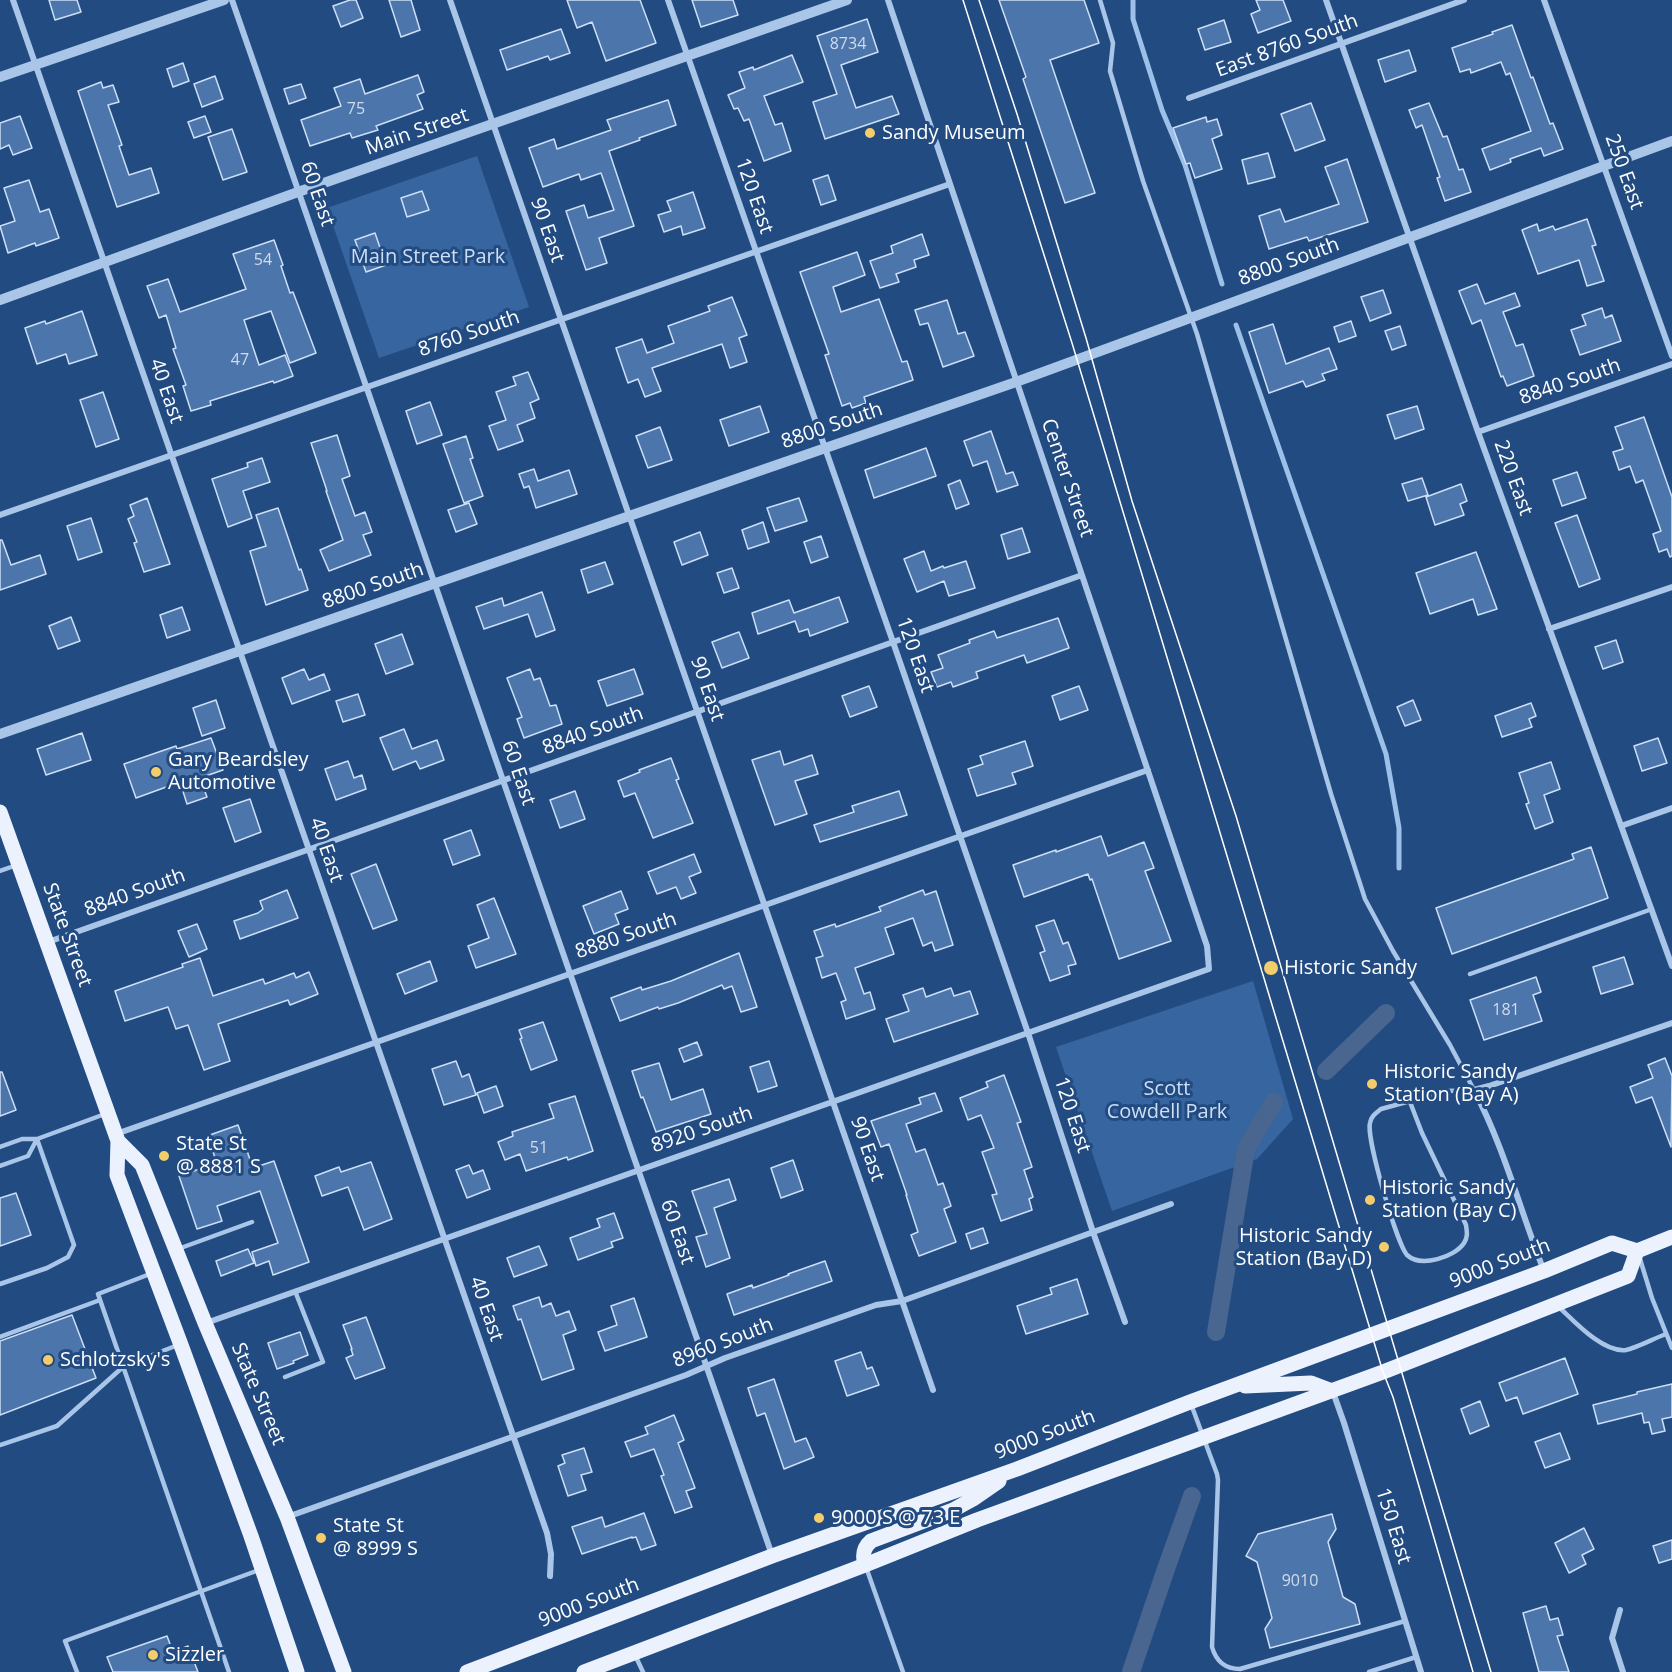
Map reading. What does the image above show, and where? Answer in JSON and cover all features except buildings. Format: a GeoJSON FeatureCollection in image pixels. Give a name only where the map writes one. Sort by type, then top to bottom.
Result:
{"type":"FeatureCollection","features":[{"type":"Feature","properties":{"kind":"main road","name":"State Street"},"geometry":{"type":"LineString","coordinates":[[0,812],[5,843],[19,864],[117,1138],[117,1175],[181,1345],[297,1672]]}},
{"type":"Feature","properties":{"kind":"main road","name":"State Street"},"geometry":{"type":"LineString","coordinates":[[117,1138],[142,1165],[205,1323],[287,1517],[344,1672]]}},
{"type":"Feature","properties":{"kind":"main road"},"geometry":{"type":"LineString","coordinates":[[584,1672],[601,1669],[634,1653],[977,1520],[1332,1391],[1557,1305],[1628,1276],[1637,1251],[1672,1237]]}},
{"type":"Feature","properties":{"kind":"main road","name":"9000 South"},"geometry":{"type":"LineString","coordinates":[[467,1672],[772,1556],[1017,1469],[1190,1402],[1544,1271],[1612,1243],[1637,1251]]}},
{"type":"Feature","properties":{"kind":"main road"},"geometry":{"type":"LineString","coordinates":[[1233,1386],[1311,1383],[1332,1391]]}},
{"type":"Feature","properties":{"kind":"main road"},"geometry":{"type":"LineString","coordinates":[[865,1565],[863,1552],[871,1541],[953,1510],[1017,1469]]}},
{"type":"Feature","properties":{"kind":"street","name":"40 East"},"geometry":{"type":"LineString","coordinates":[[13,0],[547,1533],[551,1554],[550,1576]]}},
{"type":"Feature","properties":{"kind":"street"},"geometry":{"type":"LineString","coordinates":[[0,76],[224,0]]}},
{"type":"Feature","properties":{"kind":"street","name":"60 East"},"geometry":{"type":"LineString","coordinates":[[232,0],[772,1556]]}},
{"type":"Feature","properties":{"kind":"street","name":"90 East"},"geometry":{"type":"LineString","coordinates":[[450,0],[933,1390]]}},
{"type":"Feature","properties":{"kind":"street","name":"120 East"},"geometry":{"type":"LineString","coordinates":[[668,0],[893,642],[1125,1322]]}},
{"type":"Feature","properties":{"kind":"street","name":"Main Street"},"geometry":{"type":"LineString","coordinates":[[0,300],[298,192],[847,0]]}},
{"type":"Feature","properties":{"kind":"street","name":"Center Street"},"geometry":{"type":"LineString","coordinates":[[888,0],[1207,946],[1209,969]]}},
{"type":"Feature","properties":{"kind":"street","name":"220 East"},"geometry":{"type":"LineString","coordinates":[[1326,0],[1478,432],[1672,966]]}},
{"type":"Feature","properties":{"kind":"street","name":"East 8760 South"},"geometry":{"type":"LineString","coordinates":[[1189,98],[1464,0]]}},
{"type":"Feature","properties":{"kind":"street","name":"250 East"},"geometry":{"type":"LineString","coordinates":[[1544,0],[1672,356]]}},
{"type":"Feature","properties":{"kind":"street","name":"8800 South"},"geometry":{"type":"LineString","coordinates":[[0,734],[1016,382],[1672,141]]}},
{"type":"Feature","properties":{"kind":"street","name":"8760 South"},"geometry":{"type":"LineString","coordinates":[[0,515],[950,184]]}},
{"type":"Feature","properties":{"kind":"street","name":"8840 South"},"geometry":{"type":"LineString","coordinates":[[1478,432],[1672,364]]}},
{"type":"Feature","properties":{"kind":"street","name":"8840 South"},"geometry":{"type":"LineString","coordinates":[[47,942],[1082,575]]}},
{"type":"Feature","properties":{"kind":"street"},"geometry":{"type":"LineString","coordinates":[[1549,629],[1672,587]]}},
{"type":"Feature","properties":{"kind":"street","name":"8880 South"},"geometry":{"type":"LineString","coordinates":[[117,1138],[376,1042],[1148,770]]}},
{"type":"Feature","properties":{"kind":"street"},"geometry":{"type":"LineString","coordinates":[[1621,826],[1672,808]]}},
{"type":"Feature","properties":{"kind":"street","name":"8920 South"},"geometry":{"type":"LineString","coordinates":[[205,1323],[1209,969]]}},
{"type":"Feature","properties":{"kind":"street"},"geometry":{"type":"LineString","coordinates":[[1544,1271],[1504,1158],[1474,1090],[1672,1023]]}},
{"type":"Feature","properties":{"kind":"street","name":"8960 South"},"geometry":{"type":"LineString","coordinates":[[287,1517],[706,1367],[725,1358],[876,1305],[902,1301],[1171,1204]]}},
{"type":"Feature","properties":{"kind":"street","name":"150 East"},"geometry":{"type":"LineString","coordinates":[[1332,1391],[1344,1423],[1420,1672]]}},
{"type":"Feature","properties":{"kind":"street"},"geometry":{"type":"LineString","coordinates":[[1620,1610],[1612,1638],[1623,1672]]}},
{"type":"Feature","properties":{"kind":"lane"},"geometry":{"type":"LineString","coordinates":[[1100,0],[1113,43],[1110,71],[1143,181],[1191,317],[1328,782],[1365,899],[1392,951],[1474,1090],[1447,1090],[1381,1109],[1374,1114],[1370,1122],[1370,1135],[1384,1191],[1402,1248],[1408,1256],[1422,1262],[1449,1255],[1460,1248],[1468,1235],[1466,1225],[1422,1133],[1410,1102]]}},
{"type":"Feature","properties":{"kind":"lane"},"geometry":{"type":"LineString","coordinates":[[0,871],[19,864]]}},
{"type":"Feature","properties":{"kind":"lane"},"geometry":{"type":"LineString","coordinates":[[1470,974],[1652,909]]}},
{"type":"Feature","properties":{"kind":"lane"},"geometry":{"type":"LineString","coordinates":[[0,1147],[22,1138],[37,1139],[108,1113]]}},
{"type":"Feature","properties":{"kind":"lane"},"geometry":{"type":"LineString","coordinates":[[0,1166],[28,1156],[37,1139]]}},
{"type":"Feature","properties":{"kind":"lane"},"geometry":{"type":"LineString","coordinates":[[0,1284],[46,1268],[68,1257],[74,1245],[37,1139]]}},
{"type":"Feature","properties":{"kind":"lane"},"geometry":{"type":"LineString","coordinates":[[176,1250],[252,1222]]}},
{"type":"Feature","properties":{"kind":"lane"},"geometry":{"type":"LineString","coordinates":[[1637,1251],[1672,1348]]}},
{"type":"Feature","properties":{"kind":"lane"},"geometry":{"type":"LineString","coordinates":[[153,1273],[98,1294],[229,1672]]}},
{"type":"Feature","properties":{"kind":"lane"},"geometry":{"type":"LineString","coordinates":[[285,1377],[323,1362],[295,1291]]}},
{"type":"Feature","properties":{"kind":"lane"},"geometry":{"type":"LineString","coordinates":[[0,1337],[100,1300]]}},
{"type":"Feature","properties":{"kind":"lane"},"geometry":{"type":"LineString","coordinates":[[1557,1305],[1605,1346],[1624,1350],[1666,1334]]}},
{"type":"Feature","properties":{"kind":"lane"},"geometry":{"type":"LineString","coordinates":[[0,1445],[57,1425],[124,1366],[181,1345]]}},
{"type":"Feature","properties":{"kind":"lane"},"geometry":{"type":"LineString","coordinates":[[1190,1402],[1218,1480],[1212,1647],[1217,1660],[1233,1669],[1240,1669],[1405,1620]]}},
{"type":"Feature","properties":{"kind":"lane"},"geometry":{"type":"LineString","coordinates":[[865,1565],[903,1672]]}},
{"type":"Feature","properties":{"kind":"lane"},"geometry":{"type":"LineString","coordinates":[[76,1672],[65,1641],[262,1569]]}},
{"type":"Feature","properties":{"kind":"lane"},"geometry":{"type":"LineString","coordinates":[[634,1653],[643,1672]]}},
{"type":"Feature","properties":{"kind":"lane"},"geometry":{"type":"LineString","coordinates":[[1369,1672],[1416,1657]]}},
{"type":"Feature","properties":{"kind":"green space","name":"Main Street Park"},"geometry":{"type":"Polygon","coordinates":[[[477,156],[529,307],[379,358],[327,208],[477,156]]]}},
{"type":"Feature","properties":{"kind":"green space","name":"Scott Cowdell Park"},"geometry":{"type":"Polygon","coordinates":[[[1253,981],[1293,1119],[1257,1159],[1112,1211],[1056,1047],[1253,981]]]}},
{"type":"Feature","properties":{"kind":"waterway"},"geometry":{"type":"LineString","coordinates":[[1133,0],[1133,19],[1162,110],[1185,165],[1222,284]]}},
{"type":"Feature","properties":{"kind":"waterway"},"geometry":{"type":"LineString","coordinates":[[1236,325],[1386,754],[1399,828],[1399,868]]}},
{"type":"Feature","properties":{"kind":"waterway"},"geometry":{"type":"LineString","coordinates":[[1326,1071],[1386,1013]]}},
{"type":"Feature","properties":{"kind":"waterway"},"geometry":{"type":"LineString","coordinates":[[1216,1332],[1246,1149],[1274,1102]]}},
{"type":"Feature","properties":{"kind":"waterway"},"geometry":{"type":"LineString","coordinates":[[1131,1672],[1192,1496]]}},
{"type":"Feature","properties":{"kind":"tram line"},"geometry":{"type":"LineString","coordinates":[[963,0],[1072,343],[1383,1372],[1393,1397],[1473,1672]]}},
{"type":"Feature","properties":{"kind":"tram line"},"geometry":{"type":"LineString","coordinates":[[979,0],[1017,114],[1086,338],[1132,501],[1236,816],[1491,1672]]}},
{"type":"Feature","properties":{"kind":"place","name":"Sandy Museum"},"geometry":{"type":"Point","coordinates":[870,133]}},
{"type":"Feature","properties":{"kind":"place","name":"Gary Beardsley Automotive"},"geometry":{"type":"Point","coordinates":[156,772]}},
{"type":"Feature","properties":{"kind":"place","name":"Historic Sandy"},"geometry":{"type":"Point","coordinates":[1271,968]}},
{"type":"Feature","properties":{"kind":"place","name":"Historic Sandy Station (Bay A)"},"geometry":{"type":"Point","coordinates":[1372,1084]}},
{"type":"Feature","properties":{"kind":"place","name":"State St @ 8881 S"},"geometry":{"type":"Point","coordinates":[164,1156]}},
{"type":"Feature","properties":{"kind":"place","name":"Historic Sandy Station (Bay C)"},"geometry":{"type":"Point","coordinates":[1370,1200]}},
{"type":"Feature","properties":{"kind":"place","name":"Historic Sandy Station (Bay D)"},"geometry":{"type":"Point","coordinates":[1384,1247]}},
{"type":"Feature","properties":{"kind":"place","name":"Schlotzsky's"},"geometry":{"type":"Point","coordinates":[48,1360]}},
{"type":"Feature","properties":{"kind":"place","name":"9000 S @ 73 E"},"geometry":{"type":"Point","coordinates":[819,1518]}},
{"type":"Feature","properties":{"kind":"place","name":"State St @ 8999 S"},"geometry":{"type":"Point","coordinates":[321,1538]}},
{"type":"Feature","properties":{"kind":"place","name":"Sizzler"},"geometry":{"type":"Point","coordinates":[153,1655]}}]}
